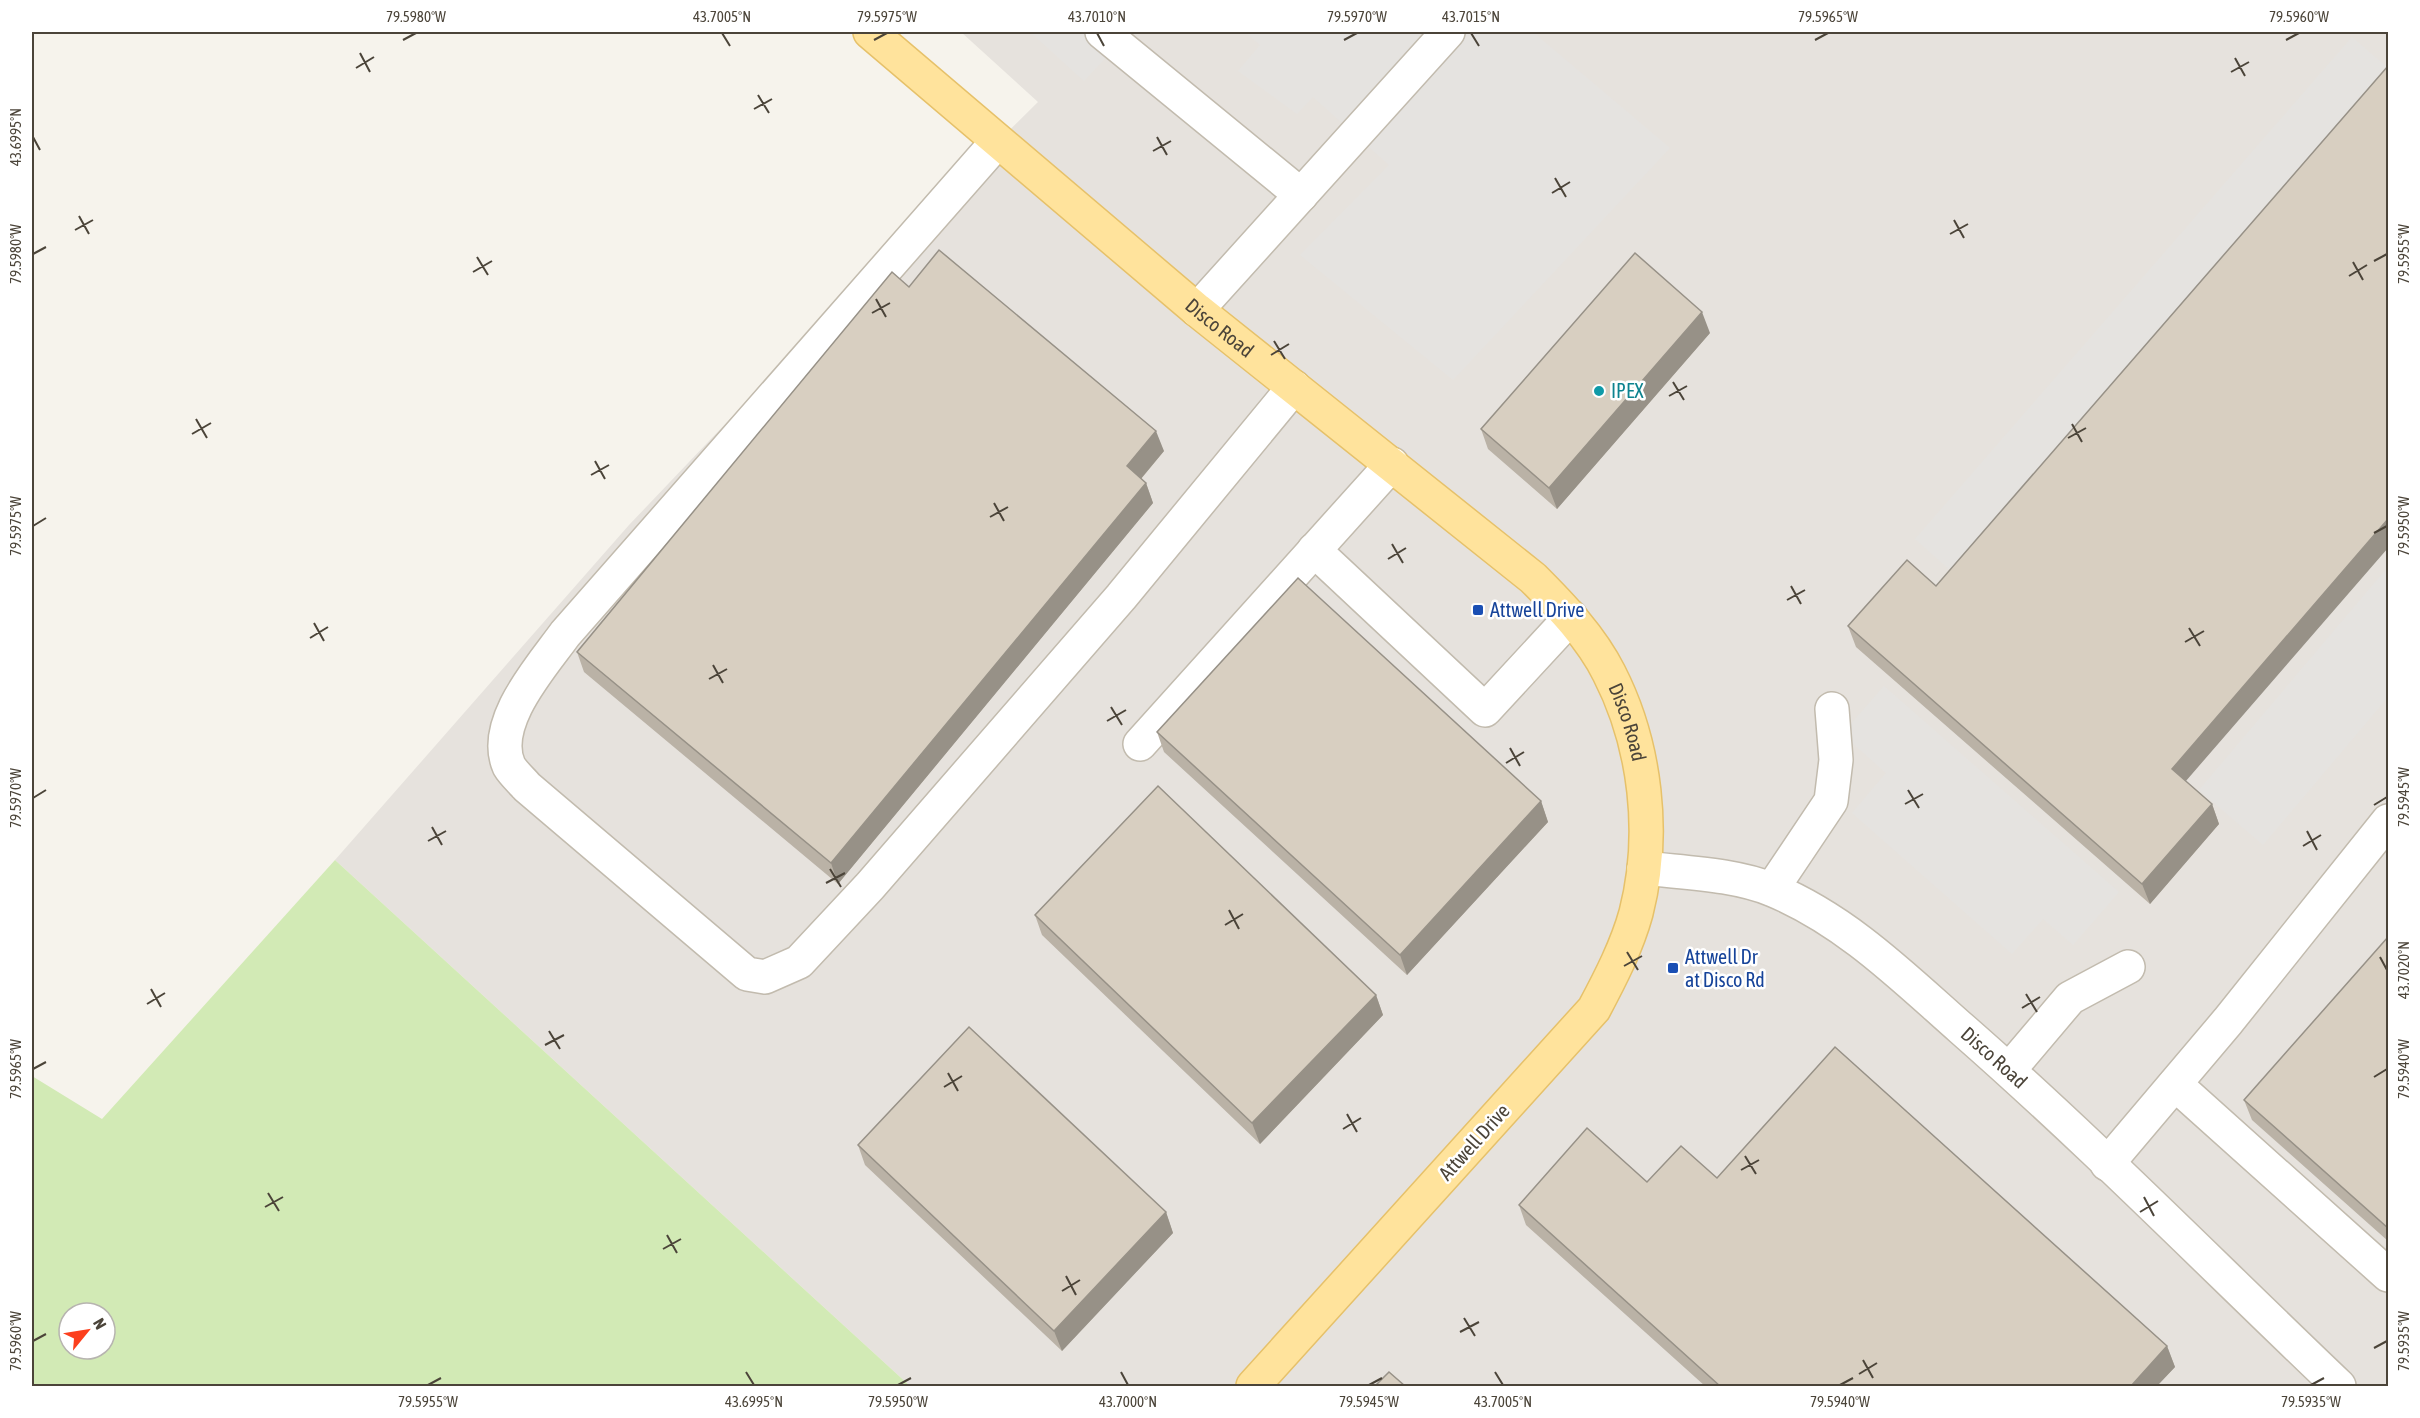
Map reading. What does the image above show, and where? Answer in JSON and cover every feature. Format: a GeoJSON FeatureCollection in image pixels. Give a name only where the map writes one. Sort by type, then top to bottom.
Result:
{"type":"FeatureCollection","features":[{"type":"Feature","properties":{"kind":"main road","name":"Disco Road"},"geometry":{"type":"LineString","coordinates":[[870,32],[1197,310],[1533,578],[1571,617],[1609,672],[1629,720],[1641,762],[1645,814],[1644,868]]}},
{"type":"Feature","properties":{"kind":"main road","name":"Attwell Drive"},"geometry":{"type":"LineString","coordinates":[[1253,1386],[1593,1009],[1611,978],[1636,914],[1644,868]]}},
{"type":"Feature","properties":{"kind":"street"},"geometry":{"type":"LineString","coordinates":[[1102,32],[1301,195]]}},
{"type":"Feature","properties":{"kind":"street"},"geometry":{"type":"LineString","coordinates":[[1197,310],[1448,32]]}},
{"type":"Feature","properties":{"kind":"street"},"geometry":{"type":"LineString","coordinates":[[997,142],[565,634],[514,708],[506,738],[509,766],[527,787],[747,974],[765,977],[799,962],[870,886],[1120,597],[1294,387]]}},
{"type":"Feature","properties":{"kind":"street"},"geometry":{"type":"LineString","coordinates":[[1140,744],[1392,464]]}},
{"type":"Feature","properties":{"kind":"street"},"geometry":{"type":"LineString","coordinates":[[1314,550],[1485,710],[1571,617]]}},
{"type":"Feature","properties":{"kind":"street"},"geometry":{"type":"LineString","coordinates":[[1772,889],[1831,801],[1836,760],[1832,709]]}},
{"type":"Feature","properties":{"kind":"street"},"geometry":{"type":"LineString","coordinates":[[2107,1164],[2175,1084],[2388,821]]}},
{"type":"Feature","properties":{"kind":"street","name":"Disco Road"},"geometry":{"type":"LineString","coordinates":[[1644,868],[1739,880],[1772,889],[1810,908],[1858,938],[2008,1070],[2107,1164],[2322,1381]]}},
{"type":"Feature","properties":{"kind":"street"},"geometry":{"type":"LineString","coordinates":[[2008,1070],[2070,998],[2128,967]]}},
{"type":"Feature","properties":{"kind":"street"},"geometry":{"type":"LineString","coordinates":[[2175,1084],[2388,1275]]}},
{"type":"Feature","properties":{"kind":"shaded area"},"geometry":{"type":"Polygon","coordinates":[[[961,32],[2388,32],[2388,1386],[910,1386],[335,860],[629,525],[933,206],[1038,102],[961,32]]]}},
{"type":"Feature","properties":{"kind":"shaded area"},"geometry":{"type":"Polygon","coordinates":[[[1030,32],[1130,32],[1084,81],[1030,32]]]}},
{"type":"Feature","properties":{"kind":"shaded area"},"geometry":{"type":"Polygon","coordinates":[[[1245,32],[1533,32],[1670,148],[1453,380],[1300,255],[1389,165],[1313,97],[1297,114],[1238,71],[1260,45],[1245,32]]]}},
{"type":"Feature","properties":{"kind":"shaded area"},"geometry":{"type":"Polygon","coordinates":[[[2352,37],[2388,68],[1951,571],[1915,539],[2352,37]]]}},
{"type":"Feature","properties":{"kind":"shaded area"},"geometry":{"type":"Polygon","coordinates":[[[2388,567],[2388,697],[2263,845],[2199,790],[2388,567]]]}},
{"type":"Feature","properties":{"kind":"shaded area"},"geometry":{"type":"Polygon","coordinates":[[[1884,686],[2119,892],[2073,945],[2043,919],[2012,954],[1852,813],[1886,773],[1842,734],[1884,686]]]}},
{"type":"Feature","properties":{"kind":"green space"},"geometry":{"type":"Polygon","coordinates":[[[335,860],[910,1386],[32,1386],[32,1076],[102,1119],[335,860]]]}},
{"type":"Feature","properties":{"kind":"building"},"geometry":{"type":"Polygon","coordinates":[[[2388,66],[2388,519],[2172,769],[2212,804],[2142,884],[1848,626],[1907,560],[1936,586],[2388,66]]]}},
{"type":"Feature","properties":{"kind":"building"},"geometry":{"type":"Polygon","coordinates":[[[939,250],[1156,431],[1127,466],[1146,483],[831,863],[577,652],[892,272],[909,287],[939,250]]]}},
{"type":"Feature","properties":{"kind":"building","name":"IPEX"},"geometry":{"type":"Polygon","coordinates":[[[1635,253],[1702,312],[1549,488],[1481,429],[1635,253]]]}},
{"type":"Feature","properties":{"kind":"building"},"geometry":{"type":"Polygon","coordinates":[[[1298,578],[1541,801],[1400,955],[1157,732],[1298,578]]]}},
{"type":"Feature","properties":{"kind":"building"},"geometry":{"type":"Polygon","coordinates":[[[1158,786],[1376,995],[1252,1123],[1035,915],[1158,786]]]}},
{"type":"Feature","properties":{"kind":"building"},"geometry":{"type":"Polygon","coordinates":[[[2388,937],[2388,1228],[2244,1100],[2388,937]]]}},
{"type":"Feature","properties":{"kind":"building"},"geometry":{"type":"Polygon","coordinates":[[[969,1027],[1166,1212],[1054,1331],[858,1145],[969,1027]]]}},
{"type":"Feature","properties":{"kind":"building"},"geometry":{"type":"Polygon","coordinates":[[[1835,1047],[2167,1346],[2131,1386],[1720,1386],[1519,1205],[1587,1128],[1647,1182],[1681,1146],[1717,1178],[1835,1047]]]}},
{"type":"Feature","properties":{"kind":"building"},"geometry":{"type":"Polygon","coordinates":[[[1389,1372],[1405,1386],[1375,1386],[1389,1372]]]}},
{"type":"Feature","properties":{"kind":"place","name":"IPEX"},"geometry":{"type":"Point","coordinates":[1599,391]}},
{"type":"Feature","properties":{"kind":"place","name":"Attwell Drive"},"geometry":{"type":"Point","coordinates":[1478,610]}},
{"type":"Feature","properties":{"kind":"place","name":"Attwell Dr at Disco Rd"},"geometry":{"type":"Point","coordinates":[1673,968]}}]}
